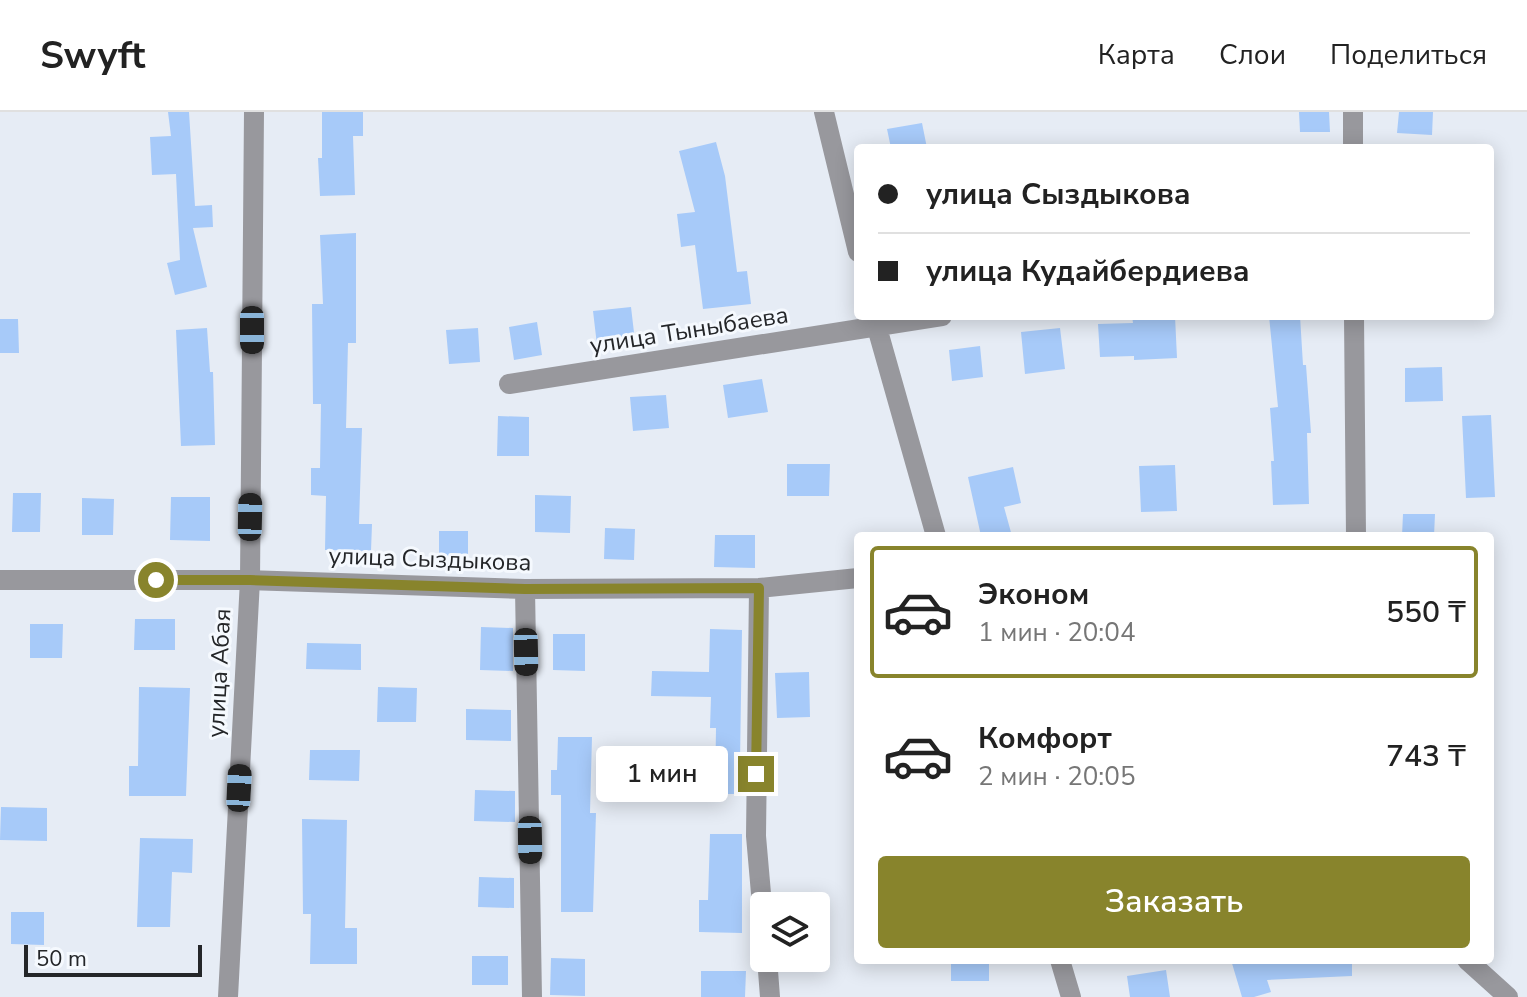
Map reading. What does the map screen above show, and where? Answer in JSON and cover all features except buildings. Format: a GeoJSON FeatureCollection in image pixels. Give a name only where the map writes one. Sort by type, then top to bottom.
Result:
{"type":"FeatureCollection","features":[{"type":"Feature","properties":{"kind":"street","name":"улица Абая"},"geometry":{"type":"LineString","coordinates":[[228,997],[250,580],[254,112]]}},
{"type":"Feature","properties":{"kind":"street"},"geometry":{"type":"LineString","coordinates":[[824,112],[854,236]]}},
{"type":"Feature","properties":{"kind":"street"},"geometry":{"type":"LineString","coordinates":[[1353,112],[1353,144]]}},
{"type":"Feature","properties":{"kind":"street","name":"улица Тыныбаева"},"geometry":{"type":"LineString","coordinates":[[509,384],[897,320]]}},
{"type":"Feature","properties":{"kind":"street"},"geometry":{"type":"LineString","coordinates":[[1354,320],[1356,532]]}},
{"type":"Feature","properties":{"kind":"street"},"geometry":{"type":"LineString","coordinates":[[875,322],[935,532]]}},
{"type":"Feature","properties":{"kind":"street","name":"улица Сыздыкова"},"geometry":{"type":"LineString","coordinates":[[0,580],[250,580],[525,589],[759,588],[854,578]]}},
{"type":"Feature","properties":{"kind":"street"},"geometry":{"type":"LineString","coordinates":[[759,588],[756,836],[761,892]]}},
{"type":"Feature","properties":{"kind":"street"},"geometry":{"type":"LineString","coordinates":[[525,589],[532,997]]}},
{"type":"Feature","properties":{"kind":"street"},"geometry":{"type":"LineString","coordinates":[[1061,964],[1071,997]]}},
{"type":"Feature","properties":{"kind":"street"},"geometry":{"type":"LineString","coordinates":[[1471,964],[1508,997]]}},
{"type":"Feature","properties":{"kind":"street"},"geometry":{"type":"LineString","coordinates":[[768,972],[770,997]]}},
{"type":"Feature","properties":{"kind":"route"},"geometry":{"type":"LineString","coordinates":[[156,580],[525,589],[759,588],[756,774]]}}]}
